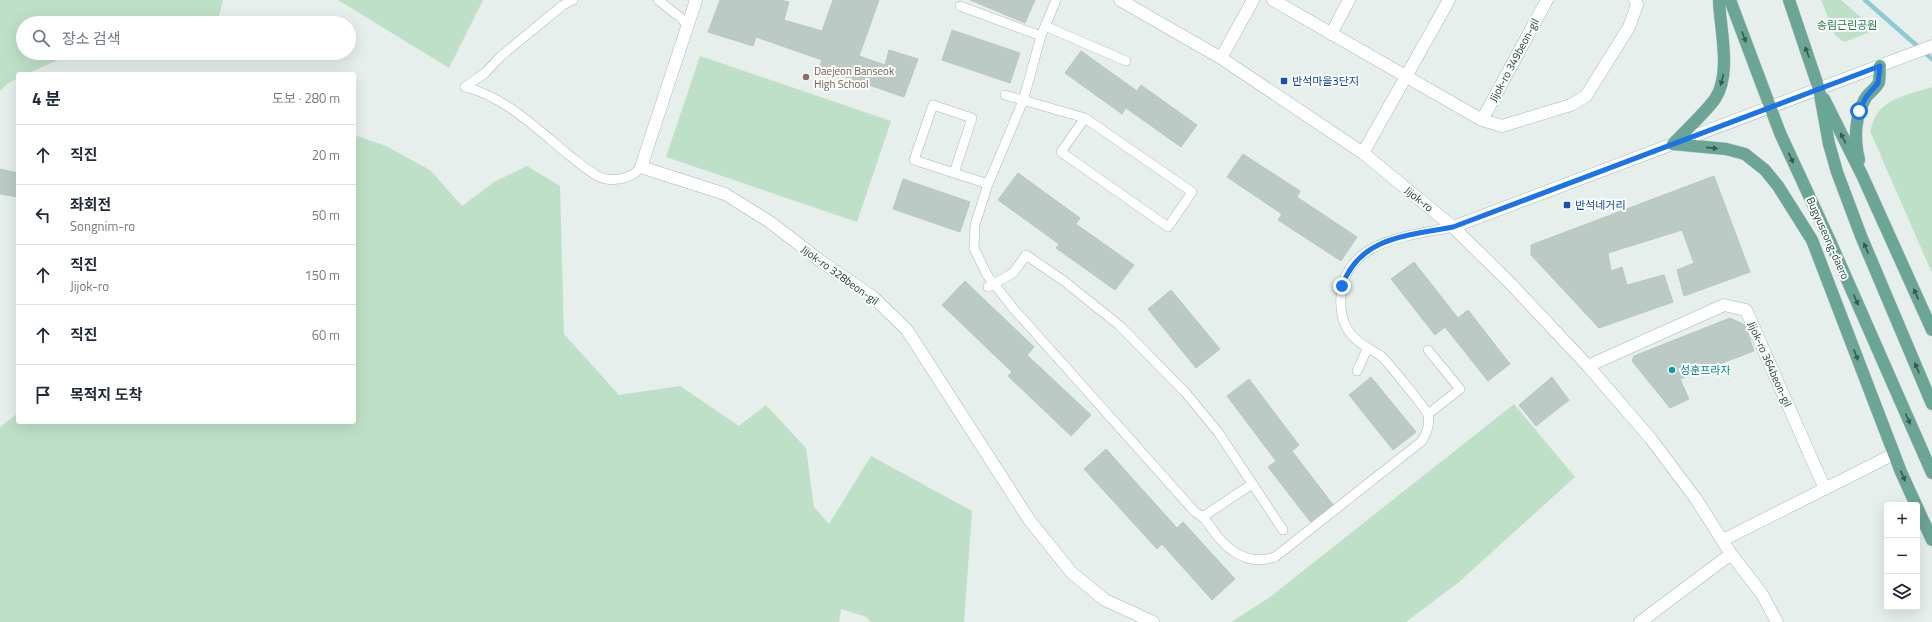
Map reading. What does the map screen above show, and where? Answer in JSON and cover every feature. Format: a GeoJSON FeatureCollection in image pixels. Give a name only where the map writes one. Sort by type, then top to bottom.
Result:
{"type":"FeatureCollection","features":[{"type":"Feature","properties":{"kind":"main road"},"geometry":{"type":"LineString","coordinates":[[1673,144],[1714,100],[1721,85],[1725,60],[1720,26],[1719,0]]}},
{"type":"Feature","properties":{"kind":"main road","name":"Bugyuseong-daero"},"geometry":{"type":"LineString","coordinates":[[1730,0],[1780,133],[1932,473]]}},
{"type":"Feature","properties":{"kind":"main road"},"geometry":{"type":"LineString","coordinates":[[1789,0],[1819,89],[1862,175],[1932,330]]}},
{"type":"Feature","properties":{"kind":"main road"},"geometry":{"type":"LineString","coordinates":[[1862,175],[1856,146],[1856,123],[1859,111],[1866,97],[1878,83],[1880,66]]}},
{"type":"Feature","properties":{"kind":"main road"},"geometry":{"type":"LineString","coordinates":[[1819,89],[1828,144],[1837,172],[1861,236],[1932,404]]}},
{"type":"Feature","properties":{"kind":"main road"},"geometry":{"type":"LineString","coordinates":[[1673,144],[1726,149],[1745,154],[1765,170],[1778,186],[1812,240],[1894,454],[1915,502]]}},
{"type":"Feature","properties":{"kind":"main road"},"geometry":{"type":"LineString","coordinates":[[1805,188],[1812,240]]}},
{"type":"Feature","properties":{"kind":"main road"},"geometry":{"type":"LineString","coordinates":[[1920,513],[1932,540]]}},
{"type":"Feature","properties":{"kind":"street"},"geometry":{"type":"LineString","coordinates":[[641,167],[696,0]]}},
{"type":"Feature","properties":{"kind":"street","name":"Jijok-ro"},"geometry":{"type":"LineString","coordinates":[[1120,0],[1221,58],[1363,153],[1453,227]]}},
{"type":"Feature","properties":{"kind":"street"},"geometry":{"type":"LineString","coordinates":[[1221,58],[1253,0]]}},
{"type":"Feature","properties":{"kind":"street"},"geometry":{"type":"LineString","coordinates":[[1273,0],[1482,120],[1502,126],[1571,105],[1586,96],[1629,27],[1637,5],[1635,0]]}},
{"type":"Feature","properties":{"kind":"street"},"geometry":{"type":"LineString","coordinates":[[1331,34],[1350,0]]}},
{"type":"Feature","properties":{"kind":"street"},"geometry":{"type":"LineString","coordinates":[[1363,153],[1450,0]]}},
{"type":"Feature","properties":{"kind":"street","name":"Jijok-ro 349beon-gil"},"geometry":{"type":"LineString","coordinates":[[1482,120],[1547,0]]}},
{"type":"Feature","properties":{"kind":"street"},"geometry":{"type":"LineString","coordinates":[[1777,622],[1762,594],[1731,554],[1696,499],[1652,439],[1588,366],[1510,283],[1453,227],[1932,46]]}},
{"type":"Feature","properties":{"kind":"street","name":"Jijok-ro 328beon-gil"},"geometry":{"type":"LineString","coordinates":[[641,167],[725,194],[770,222],[822,262],[874,297],[907,330],[1030,521],[1072,573],[1105,600],[1153,622]]}},
{"type":"Feature","properties":{"kind":"street","name":"Jijok-ro 364beon-gil"},"geometry":{"type":"LineString","coordinates":[[1588,366],[1724,305],[1746,310],[1825,489]]}},
{"type":"Feature","properties":{"kind":"street"},"geometry":{"type":"LineString","coordinates":[[1723,540],[1894,454]]}},
{"type":"Feature","properties":{"kind":"street"},"geometry":{"type":"LineString","coordinates":[[1640,622],[1731,554]]}},
{"type":"Feature","properties":{"kind":"lane"},"geometry":{"type":"LineString","coordinates":[[573,0],[557,10],[501,56],[485,73],[465,87],[473,89],[510,107],[583,166],[605,179],[624,179],[637,172],[641,167]]}},
{"type":"Feature","properties":{"kind":"lane"},"geometry":{"type":"LineString","coordinates":[[658,0],[681,18],[688,26]]}},
{"type":"Feature","properties":{"kind":"lane"},"geometry":{"type":"LineString","coordinates":[[1056,0],[1041,36],[1023,101],[988,184],[975,225],[974,248],[990,285],[1013,308],[1195,512],[1204,516],[1212,530],[1238,556],[1251,560],[1264,561],[1275,557],[1422,440],[1429,428],[1428,414],[1382,356],[1367,349],[1348,330],[1342,319],[1340,303],[1342,286],[1347,271],[1357,259],[1372,247],[1385,242],[1453,227]]}},
{"type":"Feature","properties":{"kind":"lane"},"geometry":{"type":"LineString","coordinates":[[960,6],[1041,36]]}},
{"type":"Feature","properties":{"kind":"lane"},"geometry":{"type":"LineString","coordinates":[[1045,26],[1126,61]]}},
{"type":"Feature","properties":{"kind":"lane"},"geometry":{"type":"LineString","coordinates":[[1005,95],[1085,118],[1192,192],[1168,227],[1061,152],[1085,118]]}},
{"type":"Feature","properties":{"kind":"lane"},"geometry":{"type":"LineString","coordinates":[[954,173],[972,118],[932,105],[914,160],[954,173],[988,184]]}},
{"type":"Feature","properties":{"kind":"lane"},"geometry":{"type":"LineString","coordinates":[[990,285],[1013,273],[1026,255],[1064,281],[1119,325],[1185,392],[1218,432],[1283,530]]}},
{"type":"Feature","properties":{"kind":"lane"},"geometry":{"type":"LineString","coordinates":[[1357,372],[1367,349]]}},
{"type":"Feature","properties":{"kind":"lane"},"geometry":{"type":"LineString","coordinates":[[1428,350],[1460,389],[1428,414]]}},
{"type":"Feature","properties":{"kind":"lane"},"geometry":{"type":"LineString","coordinates":[[1204,516],[1252,484]]}},
{"type":"Feature","properties":{"kind":"green space"},"geometry":{"type":"Polygon","coordinates":[[[0,0],[223,0],[219,16],[16,16],[16,60],[58,60],[31,72],[16,72],[16,79],[8,83],[0,91],[0,0]]]}},
{"type":"Feature","properties":{"kind":"green space"},"geometry":{"type":"Polygon","coordinates":[[[338,0],[483,0],[449,68],[338,0]]]}},
{"type":"Feature","properties":{"kind":"green space","name":"송림근린공원"},"geometry":{"type":"Polygon","coordinates":[[[1821,0],[1841,0],[1875,30],[1844,42],[1835,35],[1821,0]]]}},
{"type":"Feature","properties":{"kind":"green space"},"geometry":{"type":"Polygon","coordinates":[[[700,56],[891,121],[857,222],[666,157],[700,56]]]}},
{"type":"Feature","properties":{"kind":"green space"},"geometry":{"type":"Polygon","coordinates":[[[1932,87],[1932,273],[1870,131],[1876,116],[1887,103],[1902,96],[1932,87]]]}},
{"type":"Feature","properties":{"kind":"green space"},"geometry":{"type":"Polygon","coordinates":[[[356,136],[386,146],[430,170],[462,206],[494,182],[527,166],[560,186],[564,334],[619,395],[680,386],[739,426],[766,405],[806,448],[814,507],[829,524],[871,456],[972,511],[964,622],[870,622],[867,617],[841,609],[839,622],[0,622],[0,427],[16,415],[16,424],[356,424],[356,136]]]}},
{"type":"Feature","properties":{"kind":"green space"},"geometry":{"type":"Polygon","coordinates":[[[1514,404],[1575,477],[1459,582],[1406,622],[1231,622],[1270,597],[1514,404]]]}},
{"type":"Feature","properties":{"kind":"building"},"geometry":{"type":"Polygon","coordinates":[[[720,0],[781,0],[789,2],[784,20],[822,31],[833,0],[879,0],[859,56],[885,65],[889,50],[918,59],[904,97],[819,68],[822,60],[756,37],[753,46],[708,32],[720,0]]]}},
{"type":"Feature","properties":{"kind":"building"},"geometry":{"type":"Polygon","coordinates":[[[970,0],[1035,0],[1025,23],[970,0]]]}},
{"type":"Feature","properties":{"kind":"building"},"geometry":{"type":"Polygon","coordinates":[[[952,30],[1020,53],[1010,83],[942,60],[952,30]]]}},
{"type":"Feature","properties":{"kind":"building"},"geometry":{"type":"Polygon","coordinates":[[[1081,51],[1137,91],[1141,85],[1197,125],[1181,147],[1126,108],[1122,114],[1065,73],[1081,51]]]}},
{"type":"Feature","properties":{"kind":"building"},"geometry":{"type":"Polygon","coordinates":[[[1243,154],[1300,191],[1297,197],[1357,237],[1341,261],[1278,220],[1282,214],[1227,177],[1243,154]]]}},
{"type":"Feature","properties":{"kind":"building"},"geometry":{"type":"Polygon","coordinates":[[[0,169],[16,173],[16,197],[0,194],[0,169]]]}},
{"type":"Feature","properties":{"kind":"building"},"geometry":{"type":"Polygon","coordinates":[[[1018,173],[1080,218],[1076,224],[1134,265],[1115,290],[1056,248],[1059,244],[998,200],[1018,173]]]}},
{"type":"Feature","properties":{"kind":"building"},"geometry":{"type":"Polygon","coordinates":[[[1714,176],[1750,272],[1684,296],[1677,270],[1694,263],[1682,230],[1608,253],[1611,271],[1622,267],[1627,285],[1664,275],[1673,302],[1599,328],[1531,255],[1531,245],[1714,176]]]}},
{"type":"Feature","properties":{"kind":"building"},"geometry":{"type":"Polygon","coordinates":[[[903,179],[970,202],[960,232],[893,209],[903,179]]]}},
{"type":"Feature","properties":{"kind":"building"},"geometry":{"type":"Polygon","coordinates":[[[1414,262],[1458,318],[1468,310],[1510,364],[1488,381],[1445,327],[1435,335],[1391,279],[1414,262]]]}},
{"type":"Feature","properties":{"kind":"building"},"geometry":{"type":"Polygon","coordinates":[[[965,281],[1034,347],[1027,355],[1091,415],[1071,436],[1008,376],[1012,372],[942,305],[965,281]]]}},
{"type":"Feature","properties":{"kind":"building"},"geometry":{"type":"Polygon","coordinates":[[[1171,290],[1220,349],[1196,368],[1148,309],[1171,290]]]}},
{"type":"Feature","properties":{"kind":"building","name":"성훈프라자"},"geometry":{"type":"Polygon","coordinates":[[[1730,318],[1745,325],[1754,351],[1680,379],[1689,399],[1670,408],[1632,361],[1634,356],[1730,318]]]}},
{"type":"Feature","properties":{"kind":"building"},"geometry":{"type":"Polygon","coordinates":[[[1371,377],[1416,432],[1393,450],[1349,395],[1371,377]]]}},
{"type":"Feature","properties":{"kind":"building"},"geometry":{"type":"Polygon","coordinates":[[[1552,377],[1569,400],[1536,426],[1519,405],[1552,377]]]}},
{"type":"Feature","properties":{"kind":"building"},"geometry":{"type":"Polygon","coordinates":[[[1249,379],[1299,445],[1292,451],[1334,506],[1312,524],[1268,467],[1276,461],[1227,396],[1249,379]]]}},
{"type":"Feature","properties":{"kind":"building"},"geometry":{"type":"Polygon","coordinates":[[[1106,449],[1177,528],[1183,522],[1235,579],[1212,600],[1162,544],[1157,549],[1084,469],[1106,449]]]}},
{"type":"Feature","properties":{"kind":"waterway"},"geometry":{"type":"LineString","coordinates":[[1865,0],[1932,59]]}},
{"type":"Feature","properties":{"kind":"place","name":"Daejeon Banseok High School"},"geometry":{"type":"Point","coordinates":[806,77]}},
{"type":"Feature","properties":{"kind":"place","name":"반석마을3단지"},"geometry":{"type":"Point","coordinates":[1284,81]}},
{"type":"Feature","properties":{"kind":"place","name":"반석네거리"},"geometry":{"type":"Point","coordinates":[1567,205]}},
{"type":"Feature","properties":{"kind":"place","name":"성훈프라자"},"geometry":{"type":"Point","coordinates":[1672,370]}},
{"type":"Feature","properties":{"kind":"route"},"geometry":{"type":"LineString","coordinates":[[1342,286],[1347,271],[1357,259],[1372,247],[1391,239],[1453,227],[1880,66],[1878,83],[1866,97],[1859,111]]}}]}
